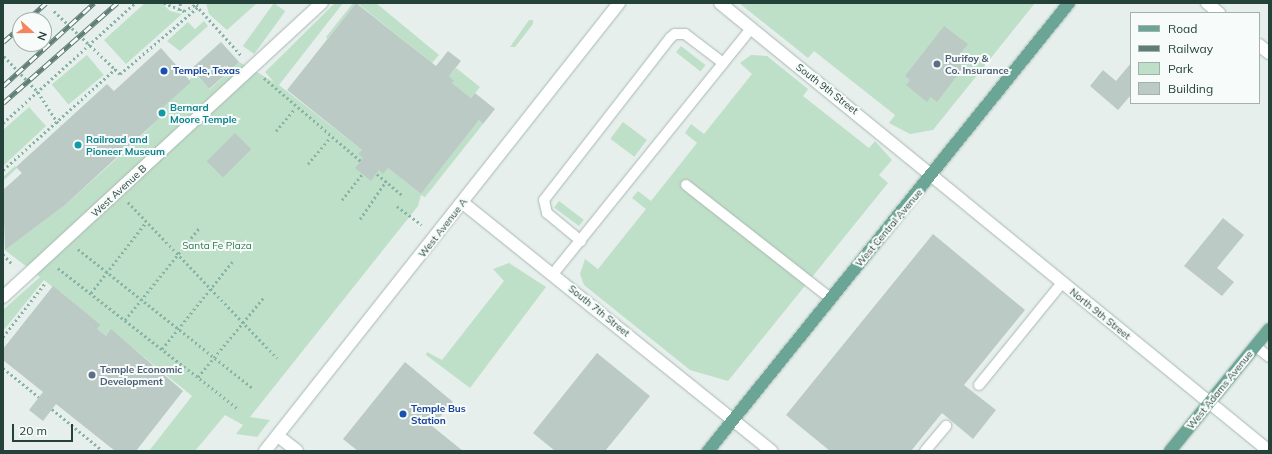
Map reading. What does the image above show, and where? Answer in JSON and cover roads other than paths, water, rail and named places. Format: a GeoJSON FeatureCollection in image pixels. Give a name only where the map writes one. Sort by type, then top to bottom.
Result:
{"type":"FeatureCollection","features":[{"type":"Feature","properties":{"kind":"main road","name":"West Central Avenue"},"geometry":{"type":"LineString","coordinates":[[708,451],[830,298],[933,176],[1069,3]]}},
{"type":"Feature","properties":{"kind":"main road","name":"West Adams Avenue"},"geometry":{"type":"LineString","coordinates":[[1170,451],[1269,329]]}},
{"type":"Feature","properties":{"kind":"street","name":"West Avenue B"},"geometry":{"type":"LineString","coordinates":[[3,297],[322,3]]}},
{"type":"Feature","properties":{"kind":"street","name":"West Avenue A"},"geometry":{"type":"LineString","coordinates":[[266,451],[463,203],[619,3]]}},
{"type":"Feature","properties":{"kind":"street","name":"South 9th Street"},"geometry":{"type":"LineString","coordinates":[[720,3],[933,176]]}},
{"type":"Feature","properties":{"kind":"street"},"geometry":{"type":"LineString","coordinates":[[1207,3],[1218,12]]}},
{"type":"Feature","properties":{"kind":"street"},"geometry":{"type":"LineString","coordinates":[[1260,46],[1269,54]]}},
{"type":"Feature","properties":{"kind":"street","name":"North 9th Street"},"geometry":{"type":"LineString","coordinates":[[933,176],[1061,284],[1269,451]]}},
{"type":"Feature","properties":{"kind":"street","name":"South 7th Street"},"geometry":{"type":"LineString","coordinates":[[463,203],[772,451]]}},
{"type":"Feature","properties":{"kind":"street"},"geometry":{"type":"LineString","coordinates":[[278,436],[297,451]]}},
{"type":"Feature","properties":{"kind":"lane"},"geometry":{"type":"LineString","coordinates":[[553,274],[751,29]]}},
{"type":"Feature","properties":{"kind":"lane"},"geometry":{"type":"LineString","coordinates":[[581,241],[546,213],[544,200],[670,38],[675,34],[685,34],[723,63]]}},
{"type":"Feature","properties":{"kind":"lane"},"geometry":{"type":"LineString","coordinates":[[686,185],[830,298]]}},
{"type":"Feature","properties":{"kind":"lane"},"geometry":{"type":"LineString","coordinates":[[979,385],[1061,284]]}},
{"type":"Feature","properties":{"kind":"lane"},"geometry":{"type":"LineString","coordinates":[[1255,346],[1269,357]]}},
{"type":"Feature","properties":{"kind":"lane"},"geometry":{"type":"LineString","coordinates":[[925,451],[946,426]]}},
{"type":"Feature","properties":{"kind":"railway"},"geometry":{"type":"LineString","coordinates":[[36,12],[46,3]]}},
{"type":"Feature","properties":{"kind":"railway"},"geometry":{"type":"LineString","coordinates":[[3,86],[94,3]]}},
{"type":"Feature","properties":{"kind":"railway"},"geometry":{"type":"LineString","coordinates":[[3,103],[117,3]]}},
{"type":"Feature","properties":{"kind":"railway"},"geometry":{"type":"LineString","coordinates":[[3,42],[12,34]]}},
{"type":"Feature","properties":{"kind":"place","name":"Purifoy & Co. Insurance"},"geometry":{"type":"Point","coordinates":[937,64]}},
{"type":"Feature","properties":{"kind":"place","name":"Temple, Texas"},"geometry":{"type":"Point","coordinates":[164,71]}},
{"type":"Feature","properties":{"kind":"place","name":"Bernard Moore Temple"},"geometry":{"type":"Point","coordinates":[162,113]}},
{"type":"Feature","properties":{"kind":"place","name":"Railroad and Pioneer Museum"},"geometry":{"type":"Point","coordinates":[78,145]}},
{"type":"Feature","properties":{"kind":"place","name":"Temple Economic Development"},"geometry":{"type":"Point","coordinates":[92,375]}},
{"type":"Feature","properties":{"kind":"place","name":"Temple Bus Station"},"geometry":{"type":"Point","coordinates":[403,414]}},
{"type":"Feature","properties":{"kind":"park label","name":"Santa Fe Plaza"},"geometry":{"type":"Point","coordinates":[217,246]}}]}
